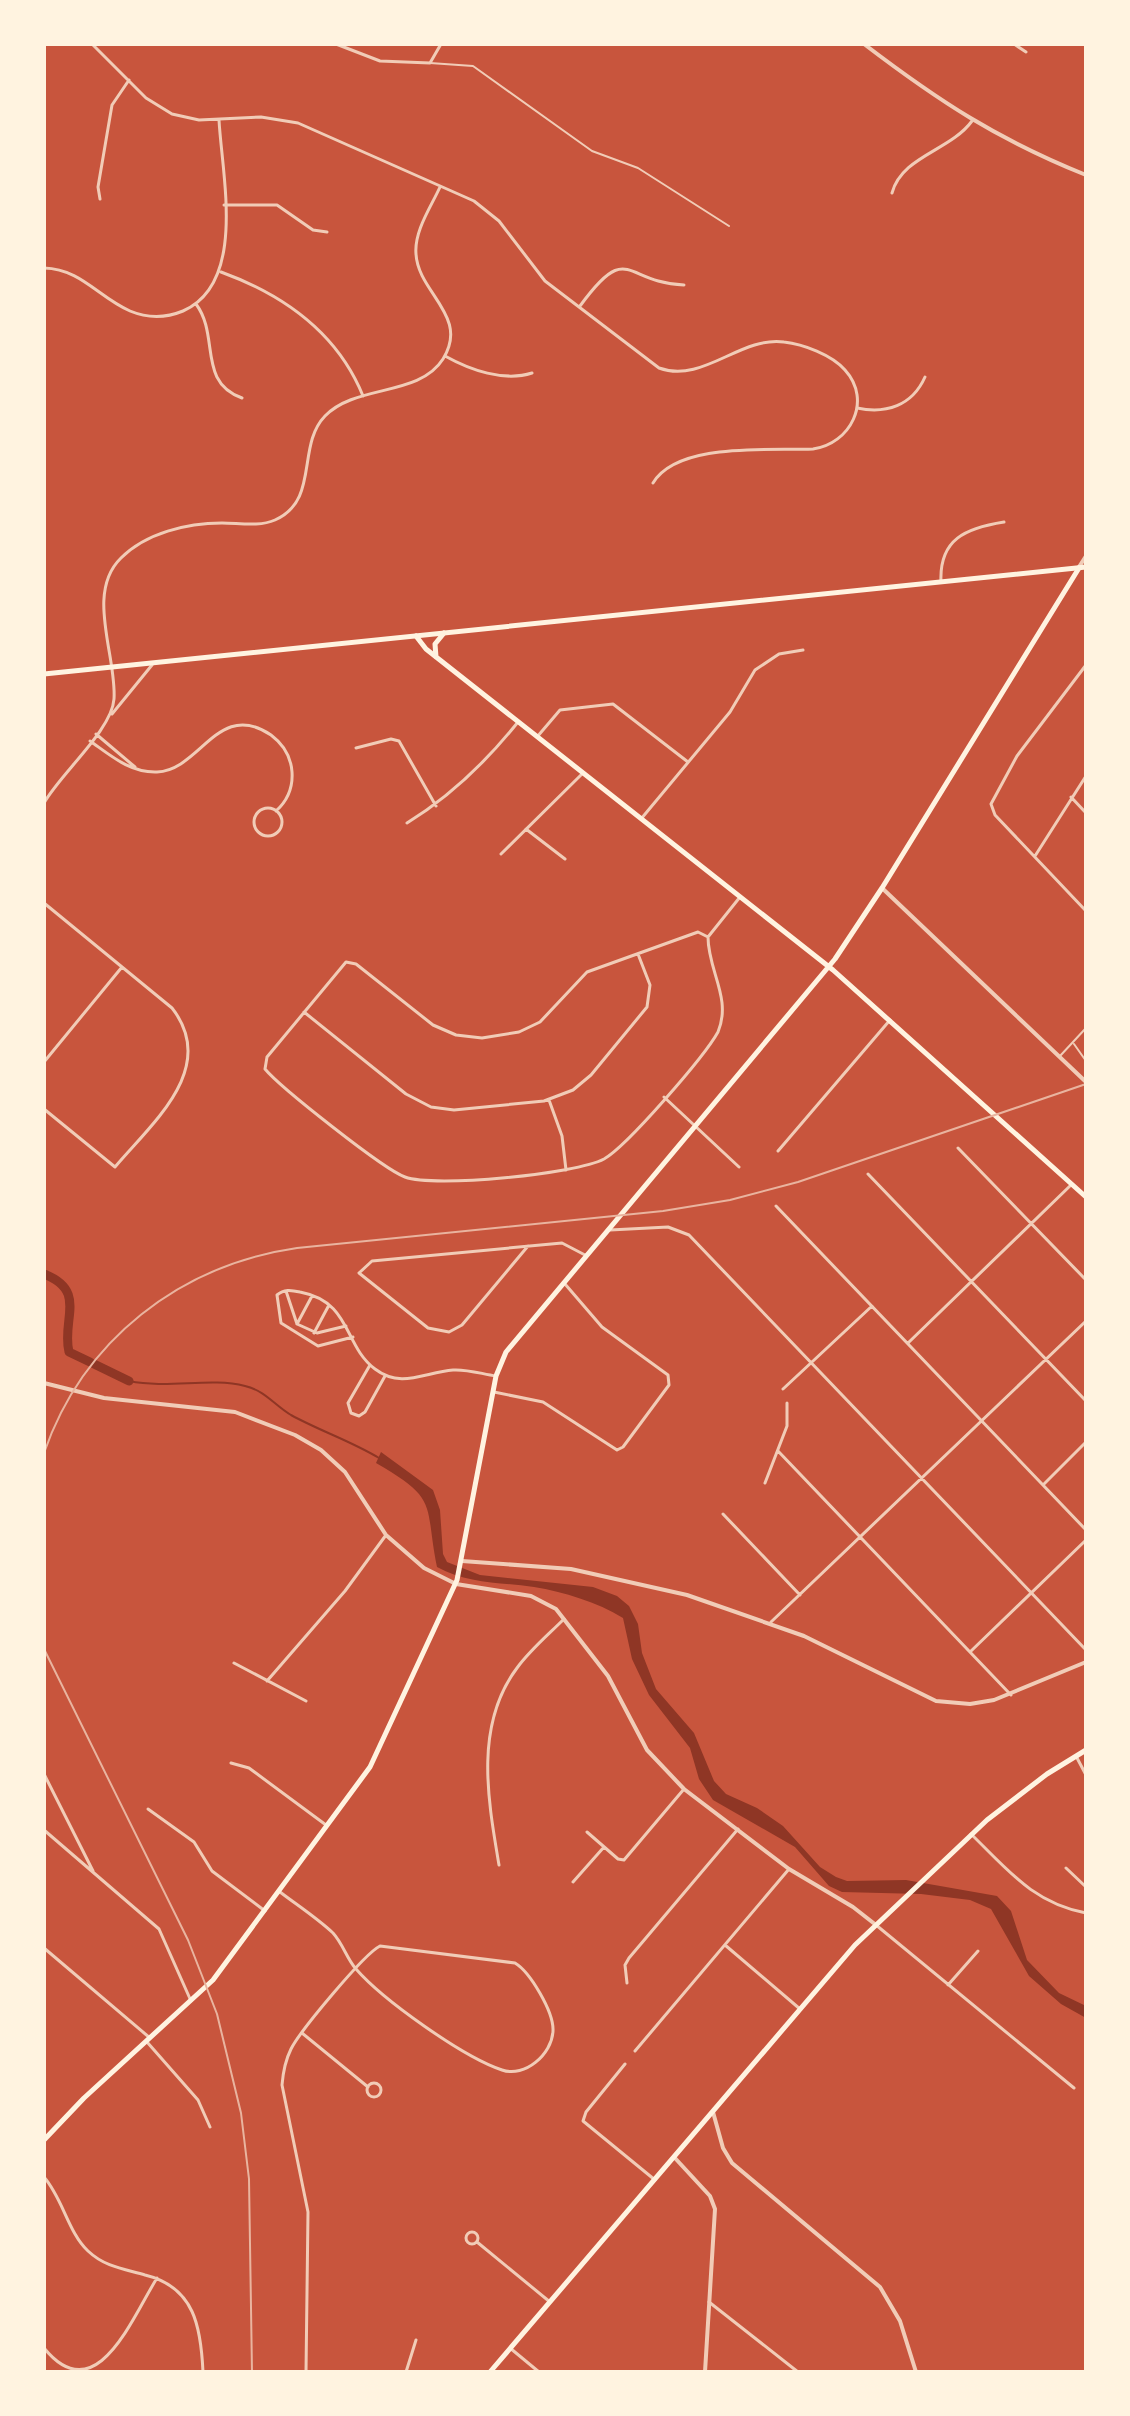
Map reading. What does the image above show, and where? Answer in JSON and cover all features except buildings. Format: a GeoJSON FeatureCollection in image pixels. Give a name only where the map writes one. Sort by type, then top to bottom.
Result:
{"type":"FeatureCollection","features":[{"type":"Feature","properties":{"kind":"main road"},"geometry":{"type":"LineString","coordinates":[[44,674],[1082,567]]}},
{"type":"Feature","properties":{"kind":"main road"},"geometry":{"type":"LineString","coordinates":[[44,2140],[213,1980],[329,1827],[370,1767],[456,1582],[496,1376],[509,1346],[829,966],[882,888],[1082,567]]}},
{"type":"Feature","properties":{"kind":"main road"},"geometry":{"type":"LineString","coordinates":[[436,658],[435,644],[444,633]]}},
{"type":"Feature","properties":{"kind":"main road"},"geometry":{"type":"LineString","coordinates":[[416,636],[436,658],[829,966],[1086,1197]]}},
{"type":"Feature","properties":{"kind":"main road"},"geometry":{"type":"LineString","coordinates":[[490,2372],[800,2009],[876,1925],[1010,1800],[1086,1750]]}},
{"type":"Feature","properties":{"kind":"street"},"geometry":{"type":"LineString","coordinates":[[92,44],[152,103],[172,114],[192,119],[261,117],[298,123],[474,201],[493,215],[539,275],[650,363],[669,371],[689,370],[762,342],[800,345],[834,361],[846,371],[855,388],[857,408],[847,431],[828,445],[687,457],[665,467],[653,483]]}},
{"type":"Feature","properties":{"kind":"street"},"geometry":{"type":"LineString","coordinates":[[336,44],[380,61],[430,63],[441,44]]}},
{"type":"Feature","properties":{"kind":"street"},"geometry":{"type":"LineString","coordinates":[[864,44],[972,121],[1009,142],[1086,175]]}},
{"type":"Feature","properties":{"kind":"street"},"geometry":{"type":"LineString","coordinates":[[1014,44],[1026,52]]}},
{"type":"Feature","properties":{"kind":"street"},"geometry":{"type":"LineString","coordinates":[[100,199],[98,187],[112,105],[129,80]]}},
{"type":"Feature","properties":{"kind":"street"},"geometry":{"type":"LineString","coordinates":[[44,268],[77,275],[138,314],[166,316],[196,304],[212,289],[221,272],[225,251],[219,120]]}},
{"type":"Feature","properties":{"kind":"street"},"geometry":{"type":"LineString","coordinates":[[892,193],[895,179],[905,169],[962,135],[972,121]]}},
{"type":"Feature","properties":{"kind":"street"},"geometry":{"type":"LineString","coordinates":[[106,720],[114,697],[105,594],[111,572],[121,557],[146,541],[177,529],[214,523],[261,524],[282,516],[295,504],[304,489],[310,442],[319,424],[338,406],[425,375],[445,356],[451,335],[449,319],[420,273],[416,255],[419,233],[440,187]]}},
{"type":"Feature","properties":{"kind":"street"},"geometry":{"type":"LineString","coordinates":[[224,205],[277,205],[313,230],[327,232]]}},
{"type":"Feature","properties":{"kind":"street"},"geometry":{"type":"LineString","coordinates":[[579,307],[600,279],[616,269],[629,268],[668,284],[684,285]]}},
{"type":"Feature","properties":{"kind":"street"},"geometry":{"type":"LineString","coordinates":[[221,272],[271,294],[325,335],[348,362],[363,396]]}},
{"type":"Feature","properties":{"kind":"street"},"geometry":{"type":"LineString","coordinates":[[196,304],[207,321],[211,359],[217,377],[230,394],[242,398]]}},
{"type":"Feature","properties":{"kind":"street"},"geometry":{"type":"LineString","coordinates":[[445,356],[474,369],[518,378],[532,373]]}},
{"type":"Feature","properties":{"kind":"street"},"geometry":{"type":"LineString","coordinates":[[857,408],[878,412],[892,410],[920,389],[925,377]]}},
{"type":"Feature","properties":{"kind":"street"},"geometry":{"type":"LineString","coordinates":[[941,583],[941,560],[951,542],[981,525],[1004,522]]}},
{"type":"Feature","properties":{"kind":"street"},"geometry":{"type":"LineString","coordinates":[[1082,567],[1086,556]]}},
{"type":"Feature","properties":{"kind":"street"},"geometry":{"type":"LineString","coordinates":[[641,819],[734,706],[755,670],[779,654],[803,650]]}},
{"type":"Feature","properties":{"kind":"street"},"geometry":{"type":"LineString","coordinates":[[44,803],[155,661]]}},
{"type":"Feature","properties":{"kind":"street"},"geometry":{"type":"LineString","coordinates":[[1086,665],[1005,775],[992,799],[993,811],[1086,911]]}},
{"type":"Feature","properties":{"kind":"street"},"geometry":{"type":"LineString","coordinates":[[537,737],[558,711],[613,704],[689,762]]}},
{"type":"Feature","properties":{"kind":"street"},"geometry":{"type":"LineString","coordinates":[[407,823],[436,806],[496,750],[518,722]]}},
{"type":"Feature","properties":{"kind":"street"},"geometry":{"type":"LineString","coordinates":[[90,741],[125,765],[138,770],[173,769],[219,731],[238,726],[255,728],[278,741],[291,765],[289,792],[276,811]]}},
{"type":"Feature","properties":{"kind":"street"},"geometry":{"type":"LineString","coordinates":[[96,734],[138,770]]}},
{"type":"Feature","properties":{"kind":"street"},"geometry":{"type":"LineString","coordinates":[[356,748],[391,739],[399,741],[436,806]]}},
{"type":"Feature","properties":{"kind":"street"},"geometry":{"type":"LineString","coordinates":[[501,854],[583,773]]}},
{"type":"Feature","properties":{"kind":"street"},"geometry":{"type":"LineString","coordinates":[[1035,856],[1086,776]]}},
{"type":"Feature","properties":{"kind":"street"},"geometry":{"type":"LineString","coordinates":[[1071,797],[1086,813]]}},
{"type":"Feature","properties":{"kind":"street"},"geometry":{"type":"LineString","coordinates":[[263,809],[276,811],[281,819],[280,828],[274,834],[261,834],[255,827],[256,814],[263,809]]}},
{"type":"Feature","properties":{"kind":"street"},"geometry":{"type":"LineString","coordinates":[[526,829],[565,859]]}},
{"type":"Feature","properties":{"kind":"street"},"geometry":{"type":"LineString","coordinates":[[882,888],[1086,1082]]}},
{"type":"Feature","properties":{"kind":"street"},"geometry":{"type":"LineString","coordinates":[[708,937],[698,932],[687,934],[587,972],[547,1017],[512,1034],[473,1038],[440,1029],[351,962],[339,967],[265,1059],[265,1069],[393,1171],[414,1180],[435,1182],[591,1165],[613,1153],[712,1042],[722,1022],[722,995],[708,955],[708,937],[740,896]]}},
{"type":"Feature","properties":{"kind":"street"},"geometry":{"type":"LineString","coordinates":[[44,903],[176,1013],[186,1034],[189,1055],[177,1094],[115,1167],[44,1109]]}},
{"type":"Feature","properties":{"kind":"street"},"geometry":{"type":"LineString","coordinates":[[304,1012],[406,1094],[425,1104],[454,1110],[549,1100],[583,1083],[645,1011],[650,985],[637,953]]}},
{"type":"Feature","properties":{"kind":"street"},"geometry":{"type":"LineString","coordinates":[[44,1062],[122,967]]}},
{"type":"Feature","properties":{"kind":"street"},"geometry":{"type":"LineString","coordinates":[[778,1151],[890,1020]]}},
{"type":"Feature","properties":{"kind":"street"},"geometry":{"type":"LineString","coordinates":[[664,1097],[739,1167]]}},
{"type":"Feature","properties":{"kind":"street"},"geometry":{"type":"LineString","coordinates":[[549,1100],[562,1136],[566,1170]]}},
{"type":"Feature","properties":{"kind":"street"},"geometry":{"type":"LineString","coordinates":[[958,1148],[1086,1280]]}},
{"type":"Feature","properties":{"kind":"street"},"geometry":{"type":"LineString","coordinates":[[868,1174],[1086,1401]]}},
{"type":"Feature","properties":{"kind":"street"},"geometry":{"type":"LineString","coordinates":[[907,1343],[1072,1184]]}},
{"type":"Feature","properties":{"kind":"street"},"geometry":{"type":"LineString","coordinates":[[776,1206],[1086,1530]]}},
{"type":"Feature","properties":{"kind":"street"},"geometry":{"type":"LineString","coordinates":[[606,1230],[668,1227],[689,1235],[1086,1650]]}},
{"type":"Feature","properties":{"kind":"street"},"geometry":{"type":"LineString","coordinates":[[528,1246],[462,1325],[449,1332],[428,1328],[359,1273],[372,1261],[528,1246],[565,1243],[585,1255]]}},
{"type":"Feature","properties":{"kind":"street"},"geometry":{"type":"LineString","coordinates":[[493,1391],[543,1402],[617,1450],[632,1435],[670,1378],[597,1322],[563,1282]]}},
{"type":"Feature","properties":{"kind":"street"},"geometry":{"type":"LineString","coordinates":[[353,1337],[318,1346],[285,1328],[275,1302],[277,1295],[286,1291],[312,1296],[329,1305],[347,1325],[370,1365],[385,1376],[406,1380],[456,1370],[496,1376]]}},
{"type":"Feature","properties":{"kind":"street"},"geometry":{"type":"LineString","coordinates":[[286,1291],[297,1324],[314,1333],[347,1325]]}},
{"type":"Feature","properties":{"kind":"street"},"geometry":{"type":"LineString","coordinates":[[297,1324],[312,1296]]}},
{"type":"Feature","properties":{"kind":"street"},"geometry":{"type":"LineString","coordinates":[[314,1333],[329,1305]]}},
{"type":"Feature","properties":{"kind":"street"},"geometry":{"type":"LineString","coordinates":[[783,1389],[872,1306]]}},
{"type":"Feature","properties":{"kind":"street"},"geometry":{"type":"LineString","coordinates":[[771,1622],[1086,1321]]}},
{"type":"Feature","properties":{"kind":"street"},"geometry":{"type":"LineString","coordinates":[[370,1365],[348,1403],[351,1413],[359,1416],[365,1412],[385,1376]]}},
{"type":"Feature","properties":{"kind":"street"},"geometry":{"type":"LineString","coordinates":[[44,1383],[104,1398],[235,1412],[309,1442],[333,1459],[354,1484],[386,1535],[424,1568],[456,1582],[542,1599],[564,1619],[608,1676],[647,1750],[684,1789],[789,1869],[853,1907],[1074,2088]]}},
{"type":"Feature","properties":{"kind":"street"},"geometry":{"type":"LineString","coordinates":[[765,1483],[789,1415],[787,1403]]}},
{"type":"Feature","properties":{"kind":"street"},"geometry":{"type":"LineString","coordinates":[[1044,1484],[1086,1442]]}},
{"type":"Feature","properties":{"kind":"street"},"geometry":{"type":"LineString","coordinates":[[778,1451],[1011,1695]]}},
{"type":"Feature","properties":{"kind":"street"},"geometry":{"type":"LineString","coordinates":[[723,1514],[800,1595]]}},
{"type":"Feature","properties":{"kind":"street"},"geometry":{"type":"LineString","coordinates":[[267,1681],[345,1591],[386,1535]]}},
{"type":"Feature","properties":{"kind":"street"},"geometry":{"type":"LineString","coordinates":[[970,1652],[1086,1540]]}},
{"type":"Feature","properties":{"kind":"street"},"geometry":{"type":"LineString","coordinates":[[461,1563],[571,1569],[627,1579],[771,1622],[935,1703],[970,1704],[1011,1695],[1086,1662]]}},
{"type":"Feature","properties":{"kind":"street"},"geometry":{"type":"LineString","coordinates":[[499,1865],[487,1779],[496,1716],[516,1669],[564,1619]]}},
{"type":"Feature","properties":{"kind":"street"},"geometry":{"type":"LineString","coordinates":[[234,1663],[306,1701]]}},
{"type":"Feature","properties":{"kind":"street"},"geometry":{"type":"LineString","coordinates":[[1076,1756],[1086,1775]]}},
{"type":"Feature","properties":{"kind":"street"},"geometry":{"type":"LineString","coordinates":[[231,1763],[249,1768],[329,1827]]}},
{"type":"Feature","properties":{"kind":"street"},"geometry":{"type":"LineString","coordinates":[[44,1774],[95,1874]]}},
{"type":"Feature","properties":{"kind":"street"},"geometry":{"type":"LineString","coordinates":[[587,1832],[616,1857],[624,1860],[684,1789]]}},
{"type":"Feature","properties":{"kind":"street"},"geometry":{"type":"LineString","coordinates":[[148,1809],[194,1842],[212,1871],[265,1911]]}},
{"type":"Feature","properties":{"kind":"street"},"geometry":{"type":"LineString","coordinates":[[627,1983],[625,1965],[629,1958],[738,1829]]}},
{"type":"Feature","properties":{"kind":"street"},"geometry":{"type":"LineString","coordinates":[[44,1830],[159,1929],[191,2001]]}},
{"type":"Feature","properties":{"kind":"street"},"geometry":{"type":"LineString","coordinates":[[971,1834],[1037,1897],[1055,1906],[1086,1913]]}},
{"type":"Feature","properties":{"kind":"street"},"geometry":{"type":"LineString","coordinates":[[573,1882],[604,1847]]}},
{"type":"Feature","properties":{"kind":"street"},"geometry":{"type":"LineString","coordinates":[[1066,1868],[1086,1887]]}},
{"type":"Feature","properties":{"kind":"street"},"geometry":{"type":"LineString","coordinates":[[635,2051],[789,1869]]}},
{"type":"Feature","properties":{"kind":"street"},"geometry":{"type":"LineString","coordinates":[[280,1892],[332,1933],[356,1970],[416,2019],[505,2071],[525,2070],[549,2045],[551,2021],[518,1965],[380,1946],[356,1970],[302,2033],[290,2051],[282,2085],[308,2212],[306,2372]]}},
{"type":"Feature","properties":{"kind":"street"},"geometry":{"type":"LineString","coordinates":[[725,1945],[800,2009]]}},
{"type":"Feature","properties":{"kind":"street"},"geometry":{"type":"LineString","coordinates":[[44,1948],[148,2040],[198,2100],[210,2127]]}},
{"type":"Feature","properties":{"kind":"street"},"geometry":{"type":"LineString","coordinates":[[948,1985],[978,1951]]}},
{"type":"Feature","properties":{"kind":"street"},"geometry":{"type":"LineString","coordinates":[[302,2033],[368,2087]]}},
{"type":"Feature","properties":{"kind":"street"},"geometry":{"type":"LineString","coordinates":[[625,2064],[586,2112],[583,2121],[655,2180]]}},
{"type":"Feature","properties":{"kind":"street"},"geometry":{"type":"LineString","coordinates":[[713,2112],[723,2148],[732,2163],[868,2275],[889,2297],[916,2372]]}},
{"type":"Feature","properties":{"kind":"street"},"geometry":{"type":"LineString","coordinates":[[674,2157],[710,2196],[715,2209],[705,2372]]}},
{"type":"Feature","properties":{"kind":"street"},"geometry":{"type":"LineString","coordinates":[[44,2177],[60,2198],[86,2249],[110,2266],[157,2278],[180,2293],[195,2312],[202,2339],[203,2372]]}},
{"type":"Feature","properties":{"kind":"street"},"geometry":{"type":"LineString","coordinates":[[477,2242],[550,2302]]}},
{"type":"Feature","properties":{"kind":"street"},"geometry":{"type":"LineString","coordinates":[[44,2348],[60,2366],[72,2370],[93,2369],[108,2356],[157,2278]]}},
{"type":"Feature","properties":{"kind":"street"},"geometry":{"type":"LineString","coordinates":[[709,2302],[798,2372]]}},
{"type":"Feature","properties":{"kind":"street"},"geometry":{"type":"LineString","coordinates":[[406,2372],[416,2340]]}},
{"type":"Feature","properties":{"kind":"street"},"geometry":{"type":"LineString","coordinates":[[510,2348],[539,2372]]}},
{"type":"Feature","properties":{"kind":"lane"},"geometry":{"type":"LineString","coordinates":[[430,63],[473,66],[592,151],[638,168],[729,226]]}},
{"type":"Feature","properties":{"kind":"lane"},"geometry":{"type":"LineString","coordinates":[[1059,1056],[1086,1028]]}},
{"type":"Feature","properties":{"kind":"lane"},"geometry":{"type":"LineString","coordinates":[[1074,1043],[1086,1061]]}},
{"type":"Feature","properties":{"kind":"shaded area"},"geometry":{"type":"Polygon","coordinates":[[[381,1452],[433,1490],[440,1510],[443,1554],[447,1562],[480,1575],[593,1587],[617,1596],[629,1606],[638,1624],[642,1653],[656,1689],[694,1733],[714,1781],[726,1794],[757,1808],[783,1826],[820,1867],[836,1877],[847,1881],[906,1880],[997,1896],[1011,1911],[1027,1960],[1059,1993],[1086,2006],[1086,2018],[1061,2004],[1029,1976],[991,1909],[970,1900],[921,1894],[842,1892],[829,1886],[795,1847],[713,1800],[699,1779],[690,1748],[649,1695],[632,1659],[623,1618],[568,1595],[472,1579],[437,1567],[426,1505],[411,1486],[376,1463],[381,1452]]]}},
{"type":"Feature","properties":{"kind":"waterway"},"geometry":{"type":"LineString","coordinates":[[44,1274],[57,1281],[69,1298],[69,1352],[90,1362]]}},
{"type":"Feature","properties":{"kind":"waterway"},"geometry":{"type":"LineString","coordinates":[[94,1364],[129,1381]]}},
{"type":"Feature","properties":{"kind":"waterway"},"geometry":{"type":"LineString","coordinates":[[129,1381],[218,1383],[252,1388],[291,1415],[379,1458]]}},
{"type":"Feature","properties":{"kind":"railway"},"geometry":{"type":"LineString","coordinates":[[44,1453],[61,1412],[110,1343],[141,1314],[214,1271],[254,1257],[297,1248],[663,1211],[730,1200],[798,1182],[1086,1084]]}},
{"type":"Feature","properties":{"kind":"railway"},"geometry":{"type":"LineString","coordinates":[[44,1649],[188,1940],[217,2014],[241,2113],[249,2179],[252,2372]]}}]}
